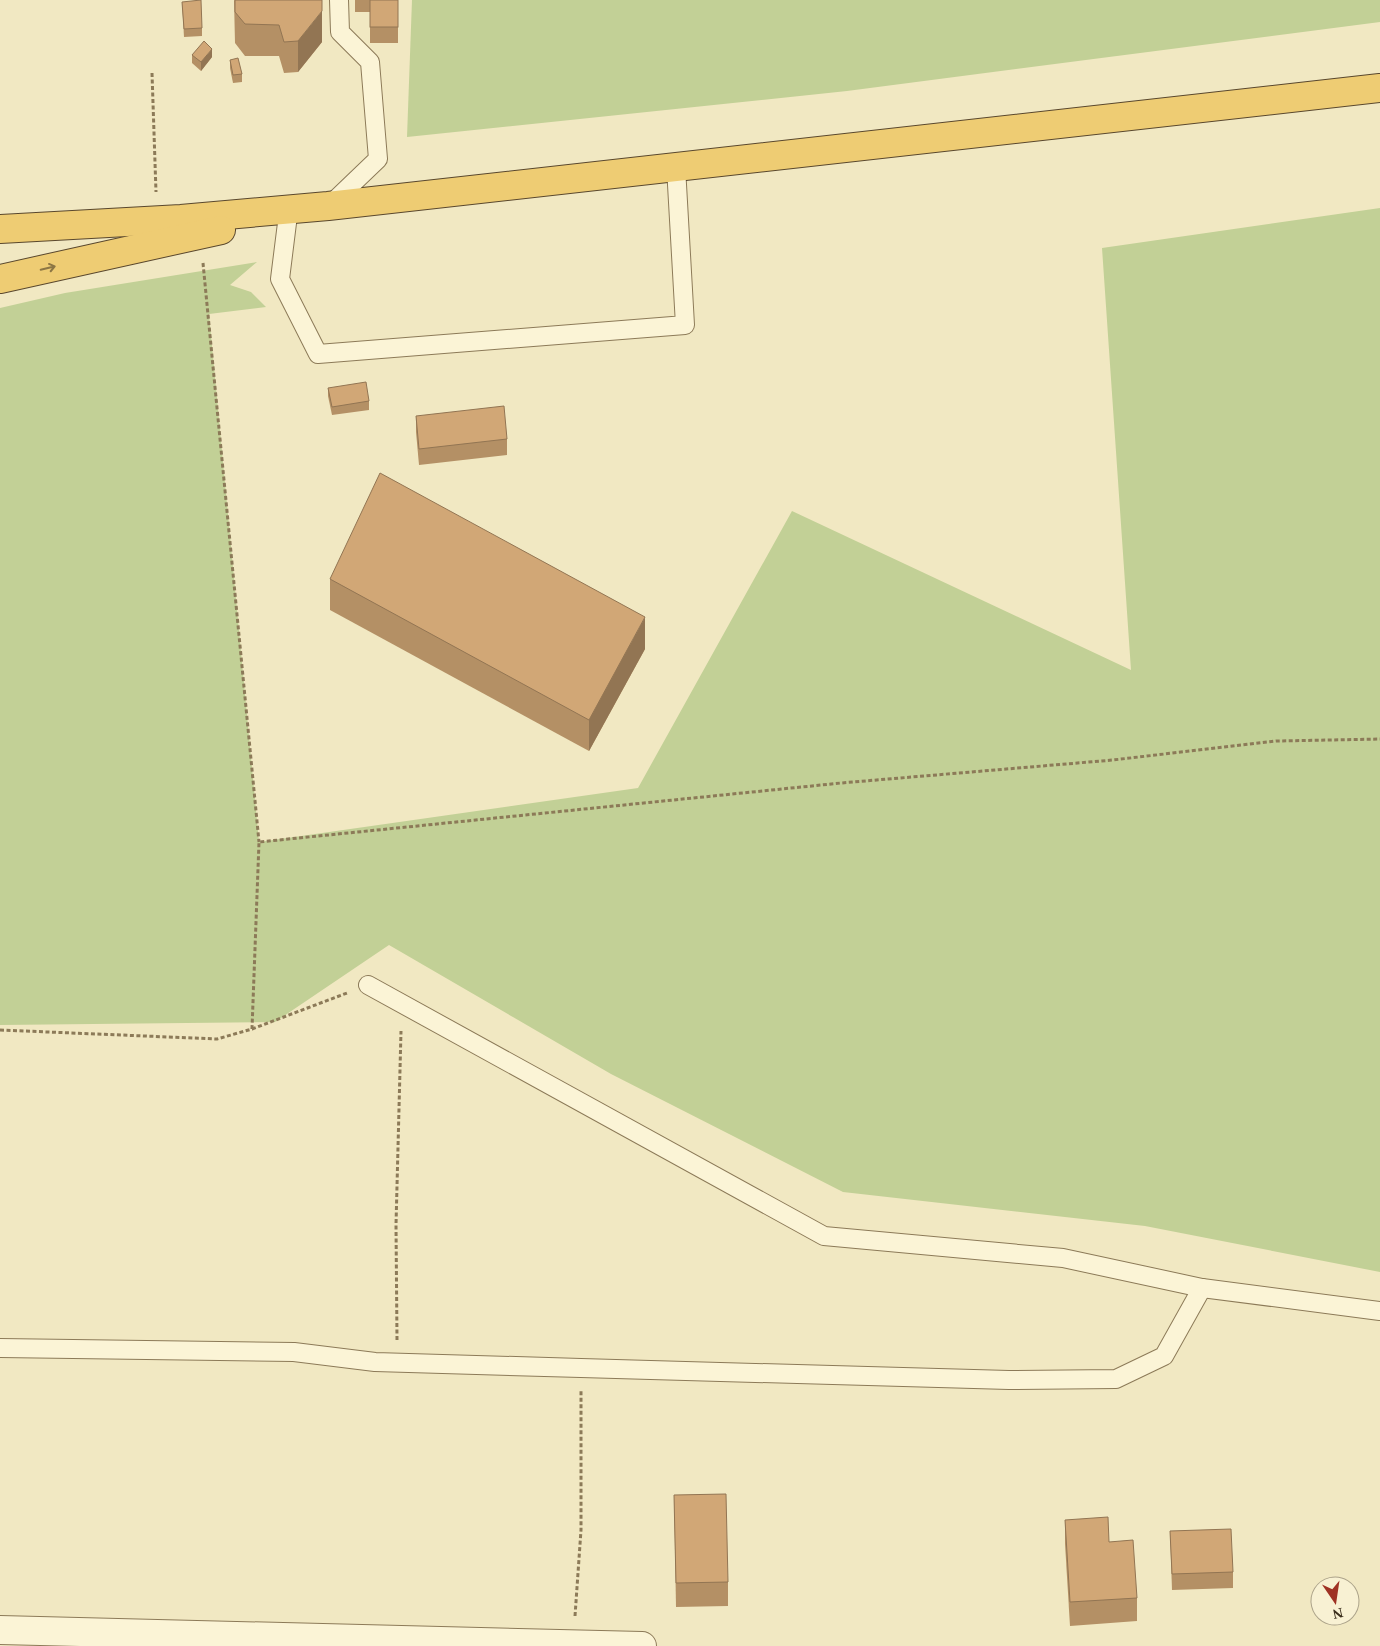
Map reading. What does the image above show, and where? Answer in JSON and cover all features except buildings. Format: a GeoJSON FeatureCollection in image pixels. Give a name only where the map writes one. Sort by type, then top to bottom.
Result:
{"type":"FeatureCollection","features":[{"type":"Feature","properties":{"kind":"highway"},"geometry":{"type":"LineString","coordinates":[[0,230],[328,206],[1380,88]]}},
{"type":"Feature","properties":{"kind":"highway"},"geometry":{"type":"LineString","coordinates":[[0,279],[328,206]]}},
{"type":"Feature","properties":{"kind":"street"},"geometry":{"type":"LineString","coordinates":[[0,1630],[642,1646]]}},
{"type":"Feature","properties":{"kind":"lane"},"geometry":{"type":"LineString","coordinates":[[328,206],[378,159],[370,62],[340,32],[339,0]]}},
{"type":"Feature","properties":{"kind":"lane"},"geometry":{"type":"LineString","coordinates":[[288,215],[280,279],[318,354],[685,325],[676,167]]}},
{"type":"Feature","properties":{"kind":"lane"},"geometry":{"type":"LineString","coordinates":[[368,985],[824,1236],[1063,1258],[1202,1288],[1380,1311]]}},
{"type":"Feature","properties":{"kind":"lane"},"geometry":{"type":"LineString","coordinates":[[0,1348],[294,1352],[397,1363],[1009,1380],[1116,1379],[1164,1356],[1202,1288]]}},
{"type":"Feature","properties":{"kind":"path"},"geometry":{"type":"LineString","coordinates":[[152,73],[157,220]]}},
{"type":"Feature","properties":{"kind":"path"},"geometry":{"type":"LineString","coordinates":[[200,234],[259,842],[252,1029]]}},
{"type":"Feature","properties":{"kind":"path"},"geometry":{"type":"LineString","coordinates":[[259,842],[841,782],[1113,760],[1276,741],[1380,738]]}},
{"type":"Feature","properties":{"kind":"path"},"geometry":{"type":"LineString","coordinates":[[0,1030],[218,1039],[252,1029],[368,985]]}},
{"type":"Feature","properties":{"kind":"path"},"geometry":{"type":"LineString","coordinates":[[397,1363],[396,1225],[402,1004]]}},
{"type":"Feature","properties":{"kind":"path"},"geometry":{"type":"LineString","coordinates":[[572,1644],[581,1530],[581,1368]]}},
{"type":"Feature","properties":{"kind":"green space"},"geometry":{"type":"Polygon","coordinates":[[[412,0],[1380,0],[1380,22],[847,91],[407,137],[412,0]]]}},
{"type":"Feature","properties":{"kind":"green space"},"geometry":{"type":"Polygon","coordinates":[[[1380,208],[1380,1272],[1145,1226],[843,1192],[611,1074],[389,945],[275,1022],[0,1025],[0,308],[65,293],[257,262],[230,285],[251,292],[266,307],[209,314],[259,842],[638,788],[792,511],[1131,670],[1102,248],[1380,208]]]}}]}
